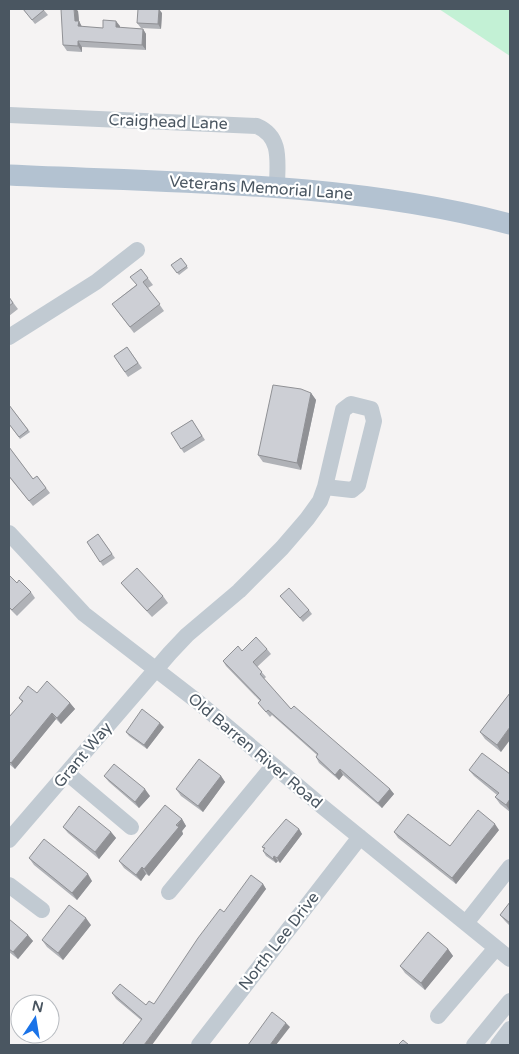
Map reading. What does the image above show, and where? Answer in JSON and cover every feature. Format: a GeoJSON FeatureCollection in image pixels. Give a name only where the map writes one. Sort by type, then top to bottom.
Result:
{"type":"FeatureCollection","features":[{"type":"Feature","properties":{"kind":"main road","name":"Veterans Memorial Lane"},"geometry":{"type":"LineString","coordinates":[[9,175],[277,187],[396,200],[510,224]]}},
{"type":"Feature","properties":{"kind":"street","name":"Craighead Lane"},"geometry":{"type":"LineString","coordinates":[[9,116],[257,126],[266,131],[275,141],[277,187]]}},
{"type":"Feature","properties":{"kind":"street"},"geometry":{"type":"LineString","coordinates":[[9,338],[96,282],[137,250]]}},
{"type":"Feature","properties":{"kind":"street","name":"Grant Way"},"geometry":{"type":"LineString","coordinates":[[9,840],[187,635],[239,591],[295,535],[320,501],[343,410],[351,404],[372,409],[374,421],[363,475],[358,485],[352,490],[325,487]]}},
{"type":"Feature","properties":{"kind":"street","name":"Old Barren River Road"},"geometry":{"type":"LineString","coordinates":[[9,533],[84,614],[157,670],[510,959]]}},
{"type":"Feature","properties":{"kind":"street"},"geometry":{"type":"LineString","coordinates":[[169,892],[273,766]]}},
{"type":"Feature","properties":{"kind":"street"},"geometry":{"type":"LineString","coordinates":[[67,773],[131,827]]}},
{"type":"Feature","properties":{"kind":"street","name":"North Lee Drive"},"geometry":{"type":"LineString","coordinates":[[199,1045],[360,837]]}},
{"type":"Feature","properties":{"kind":"street"},"geometry":{"type":"LineString","coordinates":[[466,923],[510,867]]}},
{"type":"Feature","properties":{"kind":"street"},"geometry":{"type":"LineString","coordinates":[[9,885],[42,910]]}},
{"type":"Feature","properties":{"kind":"street"},"geometry":{"type":"LineString","coordinates":[[438,1016],[496,948]]}},
{"type":"Feature","properties":{"kind":"street"},"geometry":{"type":"LineString","coordinates":[[474,1045],[510,1001]]}},
{"type":"Feature","properties":{"kind":"street"},"geometry":{"type":"LineString","coordinates":[[498,1045],[510,1029]]}},
{"type":"Feature","properties":{"kind":"green space"},"geometry":{"type":"Polygon","coordinates":[[[439,9],[510,9],[510,56],[439,9]]]}},
{"type":"Feature","properties":{"kind":"building"},"geometry":{"type":"Polygon","coordinates":[[[23,9],[43,9],[44,10],[32,20],[23,9]]]}},
{"type":"Feature","properties":{"kind":"building"},"geometry":{"type":"Polygon","coordinates":[[[61,9],[74,9],[75,21],[79,21],[78,26],[103,28],[103,20],[116,21],[116,27],[143,29],[142,45],[78,41],[78,46],[63,45],[61,9]]]}},
{"type":"Feature","properties":{"kind":"building"},"geometry":{"type":"Polygon","coordinates":[[[138,9],[159,9],[158,24],[137,23],[138,9]]]}},
{"type":"Feature","properties":{"kind":"building"},"geometry":{"type":"Polygon","coordinates":[[[181,258],[187,266],[177,273],[171,265],[181,258]]]}},
{"type":"Feature","properties":{"kind":"building"},"geometry":{"type":"Polygon","coordinates":[[[141,269],[148,278],[143,282],[160,304],[130,327],[112,304],[137,285],[130,277],[141,269]]]}},
{"type":"Feature","properties":{"kind":"building"},"geometry":{"type":"Polygon","coordinates":[[[9,297],[13,303],[9,306],[9,297]]]}},
{"type":"Feature","properties":{"kind":"building"},"geometry":{"type":"Polygon","coordinates":[[[127,347],[138,363],[125,372],[114,356],[127,347]]]}},
{"type":"Feature","properties":{"kind":"building"},"geometry":{"type":"Polygon","coordinates":[[[273,385],[301,389],[311,393],[297,463],[258,455],[273,385]]]}},
{"type":"Feature","properties":{"kind":"building"},"geometry":{"type":"Polygon","coordinates":[[[9,405],[28,430],[19,437],[9,424],[9,405]]]}},
{"type":"Feature","properties":{"kind":"building"},"geometry":{"type":"Polygon","coordinates":[[[192,420],[202,436],[181,449],[171,433],[192,420]]]}},
{"type":"Feature","properties":{"kind":"building"},"geometry":{"type":"Polygon","coordinates":[[[9,447],[33,479],[37,476],[46,488],[29,501],[9,476],[9,447]]]}},
{"type":"Feature","properties":{"kind":"building"},"geometry":{"type":"Polygon","coordinates":[[[98,534],[112,554],[100,562],[87,542],[98,534]]]}},
{"type":"Feature","properties":{"kind":"building"},"geometry":{"type":"Polygon","coordinates":[[[137,568],[163,596],[147,611],[121,583],[137,568]]]}},
{"type":"Feature","properties":{"kind":"building"},"geometry":{"type":"Polygon","coordinates":[[[9,575],[17,583],[19,580],[31,592],[12,610],[9,607],[9,575]]]}},
{"type":"Feature","properties":{"kind":"building"},"geometry":{"type":"Polygon","coordinates":[[[289,588],[309,610],[300,618],[280,596],[289,588]]]}},
{"type":"Feature","properties":{"kind":"building"},"geometry":{"type":"Polygon","coordinates":[[[256,637],[267,649],[253,662],[262,672],[260,674],[291,709],[294,706],[390,789],[378,803],[340,769],[335,775],[316,757],[318,754],[268,710],[266,712],[258,703],[261,700],[223,661],[238,646],[242,651],[256,637]]]}},
{"type":"Feature","properties":{"kind":"building"},"geometry":{"type":"Polygon","coordinates":[[[47,681],[70,703],[57,718],[52,713],[11,763],[9,761],[9,717],[23,701],[19,698],[28,686],[37,693],[47,681]]]}},
{"type":"Feature","properties":{"kind":"building"},"geometry":{"type":"Polygon","coordinates":[[[510,693],[510,727],[497,745],[480,732],[510,693]]]}},
{"type":"Feature","properties":{"kind":"building"},"geometry":{"type":"Polygon","coordinates":[[[142,709],[160,723],[144,745],[126,732],[142,709]]]}},
{"type":"Feature","properties":{"kind":"building"},"geometry":{"type":"Polygon","coordinates":[[[482,753],[510,774],[510,799],[506,805],[495,797],[499,793],[469,770],[482,753]]]}},
{"type":"Feature","properties":{"kind":"building"},"geometry":{"type":"Polygon","coordinates":[[[199,759],[221,776],[198,806],[176,789],[199,759]]]}},
{"type":"Feature","properties":{"kind":"building"},"geometry":{"type":"Polygon","coordinates":[[[114,764],[145,789],[135,802],[104,776],[114,764]]]}},
{"type":"Feature","properties":{"kind":"building"},"geometry":{"type":"Polygon","coordinates":[[[165,805],[182,819],[176,825],[179,827],[144,869],[142,867],[136,875],[119,861],[165,805]]]}},
{"type":"Feature","properties":{"kind":"building"},"geometry":{"type":"Polygon","coordinates":[[[79,806],[111,832],[95,852],[63,827],[79,806]]]}},
{"type":"Feature","properties":{"kind":"building"},"geometry":{"type":"Polygon","coordinates":[[[478,810],[495,824],[452,878],[394,832],[408,814],[450,846],[478,810]]]}},
{"type":"Feature","properties":{"kind":"building"},"geometry":{"type":"Polygon","coordinates":[[[286,819],[299,829],[277,858],[274,856],[273,859],[263,851],[265,848],[262,847],[286,819]]]}},
{"type":"Feature","properties":{"kind":"building"},"geometry":{"type":"Polygon","coordinates":[[[44,839],[88,874],[72,893],[29,858],[44,839]]]}},
{"type":"Feature","properties":{"kind":"building"},"geometry":{"type":"Polygon","coordinates":[[[251,875],[263,884],[144,1045],[122,1045],[142,1019],[112,993],[120,984],[146,1005],[149,1001],[154,1004],[198,938],[220,909],[224,912],[251,875]]]}},
{"type":"Feature","properties":{"kind":"building"},"geometry":{"type":"Polygon","coordinates":[[[510,902],[510,923],[500,915],[510,902]]]}},
{"type":"Feature","properties":{"kind":"building"},"geometry":{"type":"Polygon","coordinates":[[[69,905],[86,918],[58,953],[42,940],[69,905]]]}},
{"type":"Feature","properties":{"kind":"building"},"geometry":{"type":"Polygon","coordinates":[[[9,919],[28,935],[13,952],[9,949],[9,919]]]}},
{"type":"Feature","properties":{"kind":"building"},"geometry":{"type":"Polygon","coordinates":[[[428,932],[448,949],[421,983],[400,966],[428,932]]]}},
{"type":"Feature","properties":{"kind":"building"},"geometry":{"type":"Polygon","coordinates":[[[272,1012],[286,1023],[270,1045],[248,1045],[272,1012]]]}},
{"type":"Feature","properties":{"kind":"building"},"geometry":{"type":"Polygon","coordinates":[[[403,1040],[409,1045],[398,1045],[403,1040]]]}}]}
